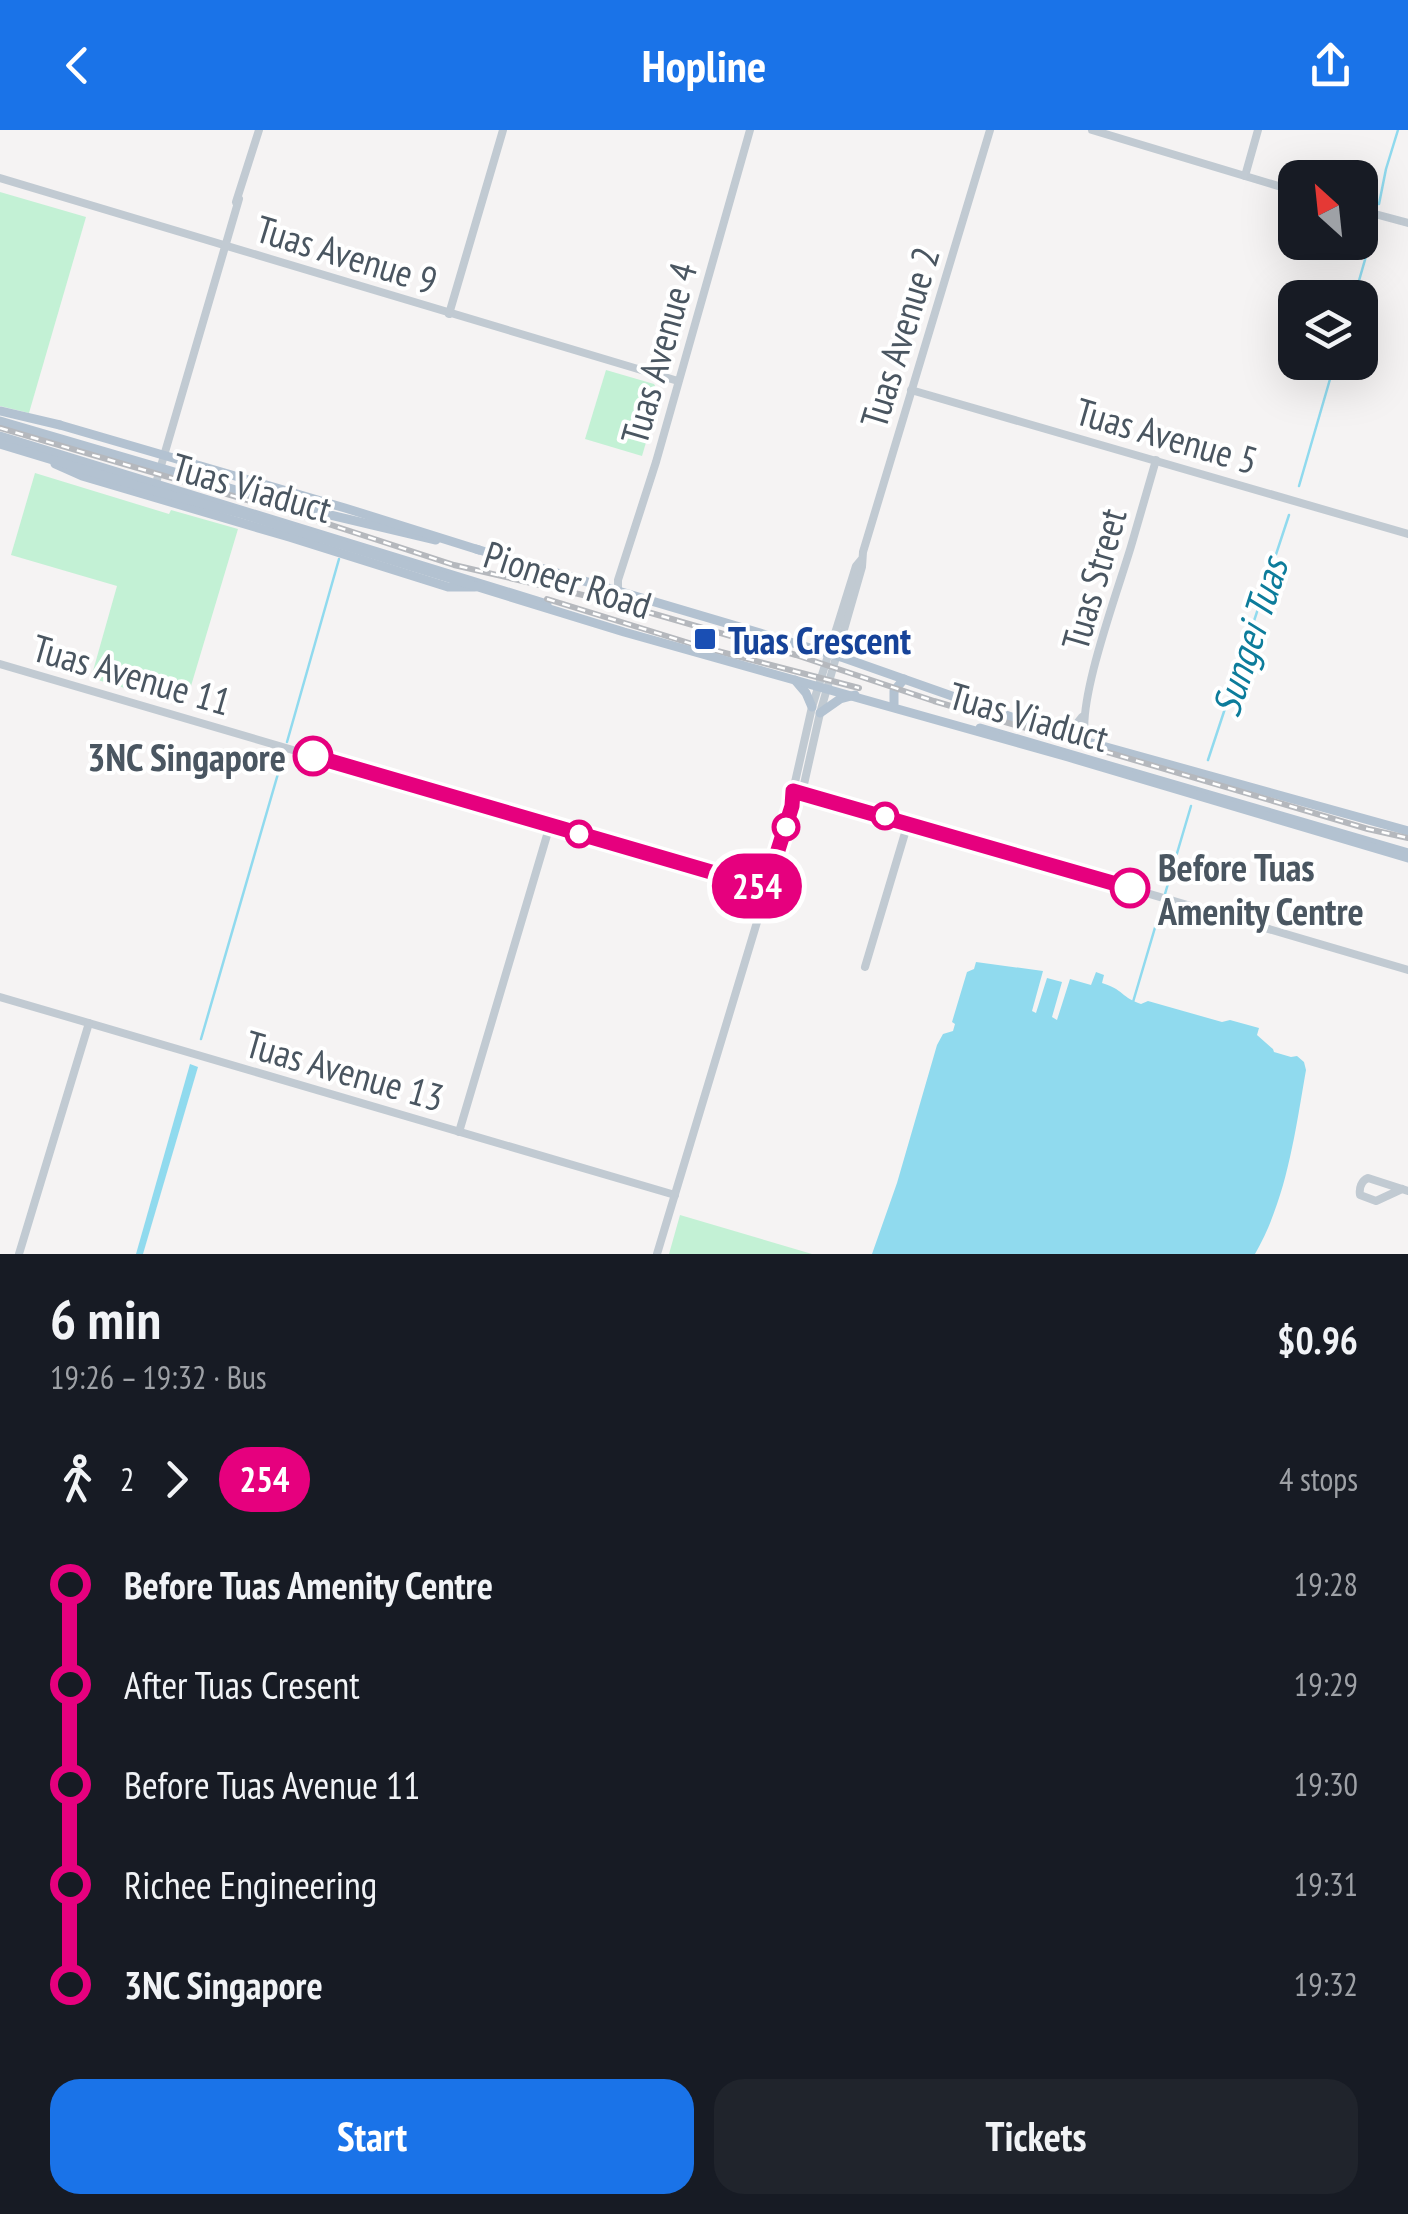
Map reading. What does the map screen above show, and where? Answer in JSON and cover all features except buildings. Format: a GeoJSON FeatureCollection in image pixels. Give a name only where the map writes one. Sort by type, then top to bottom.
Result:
{"type":"FeatureCollection","features":[{"type":"Feature","properties":{"kind":"main road"},"geometry":{"type":"LineString","coordinates":[[0,411],[136,446],[479,550]]}},
{"type":"Feature","properties":{"kind":"main road","name":"Pioneer Road"},"geometry":{"type":"LineString","coordinates":[[0,422],[284,504],[479,550],[618,590],[904,678],[1063,735],[1408,831]]}},
{"type":"Feature","properties":{"kind":"main road","name":"Pioneer Road"},"geometry":{"type":"LineString","coordinates":[[1,439],[156,483],[606,623],[1069,752],[1408,856]]}},
{"type":"Feature","properties":{"kind":"main road"},"geometry":{"type":"LineString","coordinates":[[1,439],[82,476],[448,587],[478,587]]}},
{"type":"Feature","properties":{"kind":"main road","name":"Tuas Viaduct"},"geometry":{"type":"LineString","coordinates":[[1,439],[155,491],[242,514],[624,632],[1408,856]]}},
{"type":"Feature","properties":{"kind":"main road"},"geometry":{"type":"LineString","coordinates":[[792,676],[816,710],[858,694]]}},
{"type":"Feature","properties":{"kind":"main road"},"geometry":{"type":"LineString","coordinates":[[894,704],[894,691],[904,678]]}},
{"type":"Feature","properties":{"kind":"street"},"geometry":{"type":"LineString","coordinates":[[156,483],[259,130]]}},
{"type":"Feature","properties":{"kind":"street"},"geometry":{"type":"LineString","coordinates":[[449,314],[503,130]]}},
{"type":"Feature","properties":{"kind":"street","name":"Tuas Avenue 4"},"geometry":{"type":"LineString","coordinates":[[618,590],[750,130]]}},
{"type":"Feature","properties":{"kind":"street","name":"Tuas Avenue 2"},"geometry":{"type":"LineString","coordinates":[[833,655],[856,566],[861,560],[990,130]]}},
{"type":"Feature","properties":{"kind":"street"},"geometry":{"type":"LineString","coordinates":[[1092,130],[1278,185]]}},
{"type":"Feature","properties":{"kind":"street"},"geometry":{"type":"LineString","coordinates":[[1244,176],[1258,130]]}},
{"type":"Feature","properties":{"kind":"street","name":"Tuas Avenue 9"},"geometry":{"type":"LineString","coordinates":[[0,178],[678,381]]}},
{"type":"Feature","properties":{"kind":"street"},"geometry":{"type":"LineString","coordinates":[[1378,215],[1408,223]]}},
{"type":"Feature","properties":{"kind":"street","name":"Tuas Avenue 5"},"geometry":{"type":"LineString","coordinates":[[911,390],[1408,534]]}},
{"type":"Feature","properties":{"kind":"street","name":"Tuas Street"},"geometry":{"type":"LineString","coordinates":[[1086,741],[1085,714],[1097,658],[1156,460]]}},
{"type":"Feature","properties":{"kind":"street"},"geometry":{"type":"LineString","coordinates":[[658,1254],[797,792],[833,655]]}},
{"type":"Feature","properties":{"kind":"street","name":"Tuas Avenue 11"},"geometry":{"type":"LineString","coordinates":[[0,664],[766,888]]}},
{"type":"Feature","properties":{"kind":"street"},"geometry":{"type":"LineString","coordinates":[[1063,735],[1085,714]]}},
{"type":"Feature","properties":{"kind":"street"},"geometry":{"type":"LineString","coordinates":[[797,792],[1408,970]]}},
{"type":"Feature","properties":{"kind":"street"},"geometry":{"type":"LineString","coordinates":[[865,967],[908,823]]}},
{"type":"Feature","properties":{"kind":"street"},"geometry":{"type":"LineString","coordinates":[[459,1132],[550,825]]}},
{"type":"Feature","properties":{"kind":"street","name":"Tuas Avenue 13"},"geometry":{"type":"LineString","coordinates":[[0,996],[675,1196]]}},
{"type":"Feature","properties":{"kind":"street"},"geometry":{"type":"LineString","coordinates":[[19,1254],[89,1023]]}},
{"type":"Feature","properties":{"kind":"street"},"geometry":{"type":"LineString","coordinates":[[1368,1178],[1405,1190],[1376,1201],[1360,1195],[1363,1180],[1368,1178]]}},
{"type":"Feature","properties":{"kind":"green space"},"geometry":{"type":"Polygon","coordinates":[[[0,192],[86,217],[29,413],[0,406],[0,192]]]}},
{"type":"Feature","properties":{"kind":"green space"},"geometry":{"type":"Polygon","coordinates":[[[606,370],[654,384],[660,395],[642,456],[585,439],[606,370]]]}},
{"type":"Feature","properties":{"kind":"green space"},"geometry":{"type":"Polygon","coordinates":[[[35,473],[169,514],[171,510],[238,529],[185,706],[91,678],[117,586],[11,555],[35,473]]]}},
{"type":"Feature","properties":{"kind":"green space"},"geometry":{"type":"Polygon","coordinates":[[[680,1215],[812,1254],[669,1254],[680,1215]]]}},
{"type":"Feature","properties":{"kind":"water"},"geometry":{"type":"Polygon","coordinates":[[[976,962],[1043,971],[1032,1011],[1036,1013],[1047,978],[1062,982],[1052,1017],[1057,1020],[1070,979],[1091,985],[1096,972],[1104,975],[1102,983],[1141,1004],[1148,1001],[1259,1028],[1257,1035],[1274,1052],[1297,1056],[1304,1062],[1306,1070],[1288,1165],[1275,1210],[1255,1254],[872,1254],[937,1045],[943,1034],[953,1031],[952,1022],[967,972],[974,969],[976,962]]]}},
{"type":"Feature","properties":{"kind":"water"},"geometry":{"type":"Polygon","coordinates":[[[190,1064],[198,1067],[143,1254],[136,1254],[190,1064]]]}},
{"type":"Feature","properties":{"kind":"waterway"},"geometry":{"type":"LineString","coordinates":[[1379,204],[1398,130]]}},
{"type":"Feature","properties":{"kind":"waterway"},"geometry":{"type":"LineString","coordinates":[[1359,280],[1365,260]]}},
{"type":"Feature","properties":{"kind":"waterway"},"geometry":{"type":"LineString","coordinates":[[1299,486],[1330,380]]}},
{"type":"Feature","properties":{"kind":"waterway","name":"Sungei Tuas"},"geometry":{"type":"LineString","coordinates":[[1208,760],[1289,515]]}},
{"type":"Feature","properties":{"kind":"waterway"},"geometry":{"type":"LineString","coordinates":[[287,742],[339,559]]}},
{"type":"Feature","properties":{"kind":"waterway"},"geometry":{"type":"LineString","coordinates":[[201,1039],[284,753]]}},
{"type":"Feature","properties":{"kind":"waterway","name":"Sungei Tuas"},"geometry":{"type":"LineString","coordinates":[[1133,1002],[1191,806]]}},
{"type":"Feature","properties":{"kind":"railway"},"geometry":{"type":"LineString","coordinates":[[0,428],[316,520],[454,565],[613,602],[796,655],[934,701],[1408,838]]}},
{"type":"Feature","properties":{"kind":"railway"},"geometry":{"type":"LineString","coordinates":[[547,599],[702,647],[859,688]]}},
{"type":"Feature","properties":{"kind":"bus line","name":"254"},"geometry":{"type":"LineString","coordinates":[[313,756],[766,888],[792,806],[793,791],[1130,888]]}},
{"type":"Feature","properties":{"kind":"place","name":"Tuas Crescent"},"geometry":{"type":"Point","coordinates":[705,639]}},
{"type":"Feature","properties":{"kind":"place","name":"3NC Singapore"},"geometry":{"type":"Point","coordinates":[313,756]}},
{"type":"Feature","properties":{"kind":"place","name":"Before Tuas Amenity Centre"},"geometry":{"type":"Point","coordinates":[1130,888]}}]}
